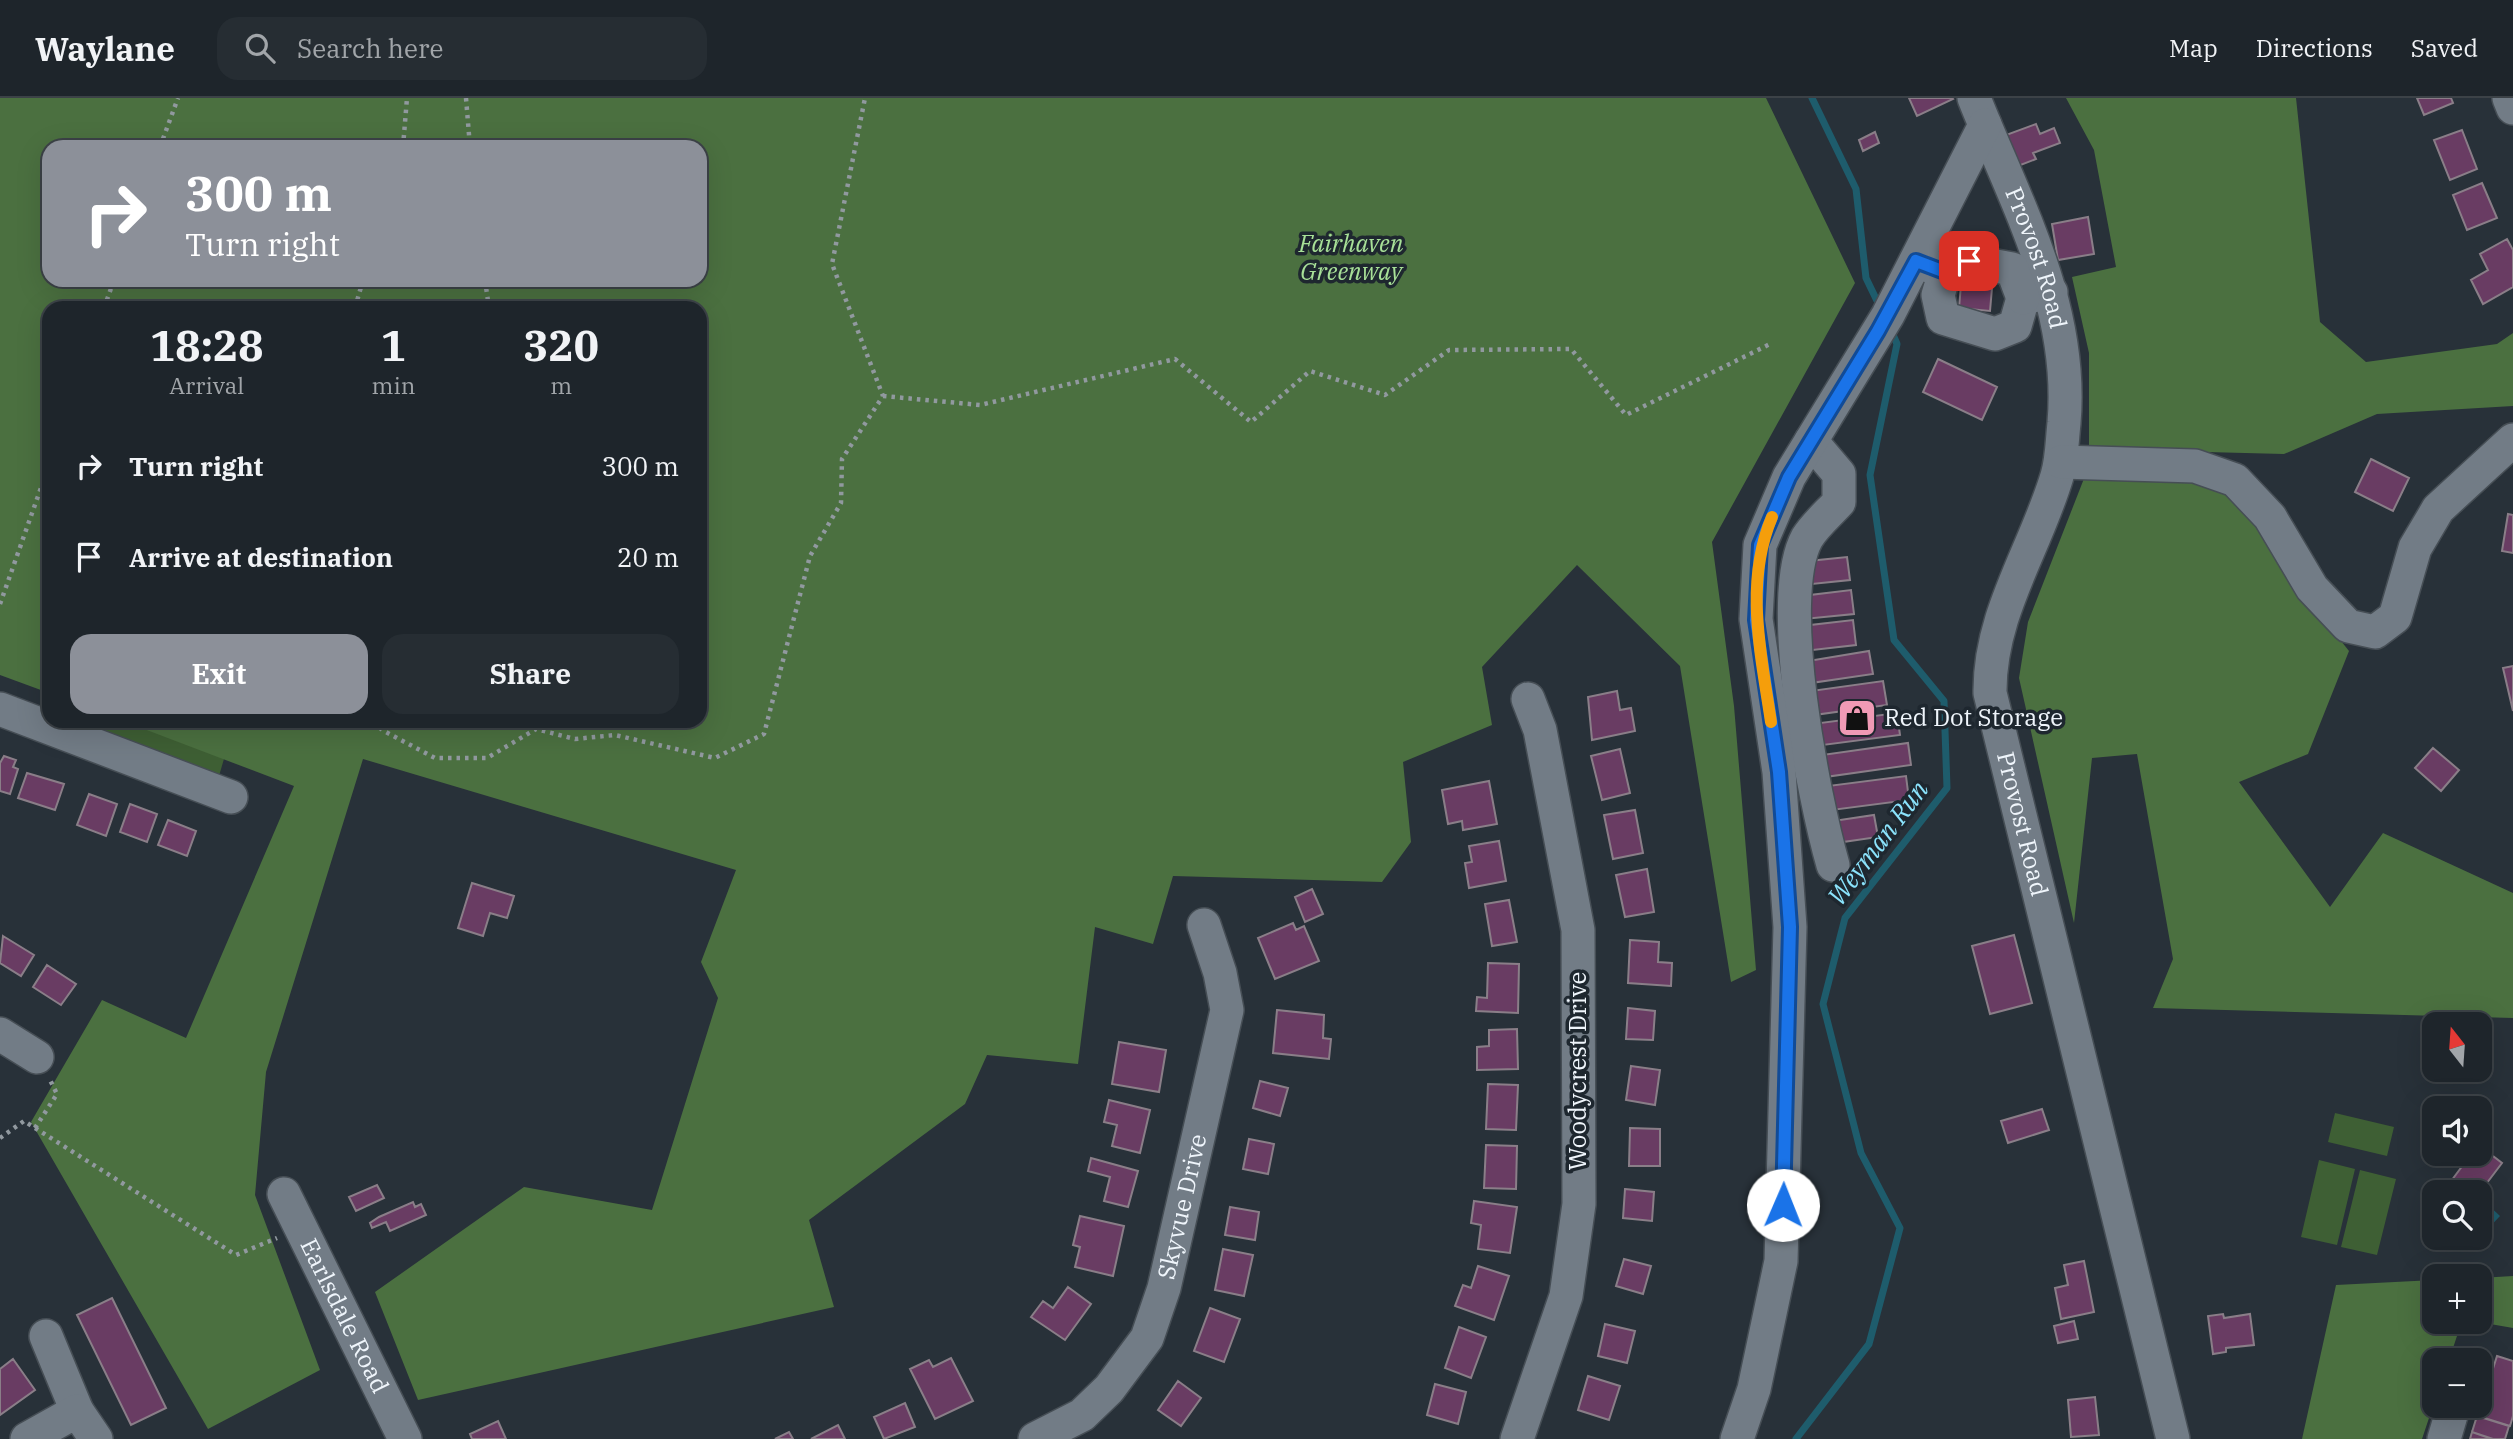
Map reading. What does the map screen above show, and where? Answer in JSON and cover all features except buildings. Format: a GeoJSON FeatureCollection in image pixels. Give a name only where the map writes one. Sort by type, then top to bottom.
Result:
{"type":"FeatureCollection","features":[{"type":"Feature","properties":{"kind":"street"},"geometry":{"type":"LineString","coordinates":[[2509,98],[2513,108]]}},
{"type":"Feature","properties":{"kind":"street"},"geometry":{"type":"LineString","coordinates":[[1737,1439],[1754,1389],[1781,1261],[1789,969],[1790,927],[1779,772],[1756,620],[1760,545],[1789,477],[1869,347],[1925,267],[1980,112]]}},
{"type":"Feature","properties":{"kind":"street","name":"Provost Road"},"geometry":{"type":"LineString","coordinates":[[1980,112],[2037,295],[2063,344],[2066,401],[2060,462],[1996,631],[1990,665],[1990,693],[2173,1439]]}},
{"type":"Feature","properties":{"kind":"street"},"geometry":{"type":"LineString","coordinates":[[1969,261],[2012,270],[2037,295],[2015,326],[1995,334],[1943,318],[1938,295],[1925,267],[1969,261]]}},
{"type":"Feature","properties":{"kind":"street"},"geometry":{"type":"LineString","coordinates":[[2060,462],[2196,466],[2235,480],[2270,517],[2312,588],[2348,626],[2375,632],[2395,617],[2415,548],[2438,509],[2513,440]]}},
{"type":"Feature","properties":{"kind":"street"},"geometry":{"type":"LineString","coordinates":[[1811,441],[1839,474],[1839,502],[1808,538],[1797,568],[1793,636],[1821,823],[1833,866]]}},
{"type":"Feature","properties":{"kind":"street","name":"Woodycrest Drive"},"geometry":{"type":"LineString","coordinates":[[1517,1439],[1566,1296],[1579,1204],[1578,930],[1540,730],[1528,699]]}},
{"type":"Feature","properties":{"kind":"street"},"geometry":{"type":"LineString","coordinates":[[0,709],[42,725]]}},
{"type":"Feature","properties":{"kind":"street"},"geometry":{"type":"LineString","coordinates":[[50,728],[231,797]]}},
{"type":"Feature","properties":{"kind":"street","name":"Skyvue Drive"},"geometry":{"type":"LineString","coordinates":[[1035,1439],[1082,1415],[1109,1389],[1147,1338],[1164,1288],[1227,1010],[1220,973],[1203,925]]}},
{"type":"Feature","properties":{"kind":"street"},"geometry":{"type":"LineString","coordinates":[[0,1034],[37,1057]]}},
{"type":"Feature","properties":{"kind":"street","name":"Earlsdale Road"},"geometry":{"type":"LineString","coordinates":[[284,1195],[405,1439]]}},
{"type":"Feature","properties":{"kind":"street"},"geometry":{"type":"LineString","coordinates":[[46,1336],[77,1411],[96,1439]]}},
{"type":"Feature","properties":{"kind":"street"},"geometry":{"type":"LineString","coordinates":[[27,1439],[77,1411]]}},
{"type":"Feature","properties":{"kind":"street"},"geometry":{"type":"LineString","coordinates":[[2444,1439],[2450,1418]]}},
{"type":"Feature","properties":{"kind":"path"},"geometry":{"type":"LineString","coordinates":[[163,140],[178,98]]}},
{"type":"Feature","properties":{"kind":"path"},"geometry":{"type":"LineString","coordinates":[[404,140],[407,98]]}},
{"type":"Feature","properties":{"kind":"path"},"geometry":{"type":"LineString","coordinates":[[466,98],[469,140]]}},
{"type":"Feature","properties":{"kind":"path"},"geometry":{"type":"LineString","coordinates":[[865,98],[832,264],[883,396]]}},
{"type":"Feature","properties":{"kind":"path"},"geometry":{"type":"LineString","coordinates":[[883,396],[980,405],[1175,359],[1251,422],[1310,371],[1385,395],[1449,350],[1571,349],[1626,415],[1770,344]]}},
{"type":"Feature","properties":{"kind":"path"},"geometry":{"type":"LineString","coordinates":[[380,728],[435,758],[486,758],[536,729],[575,739],[615,736],[715,758],[764,734],[810,556],[841,503],[842,459],[883,396]]}},
{"type":"Feature","properties":{"kind":"path"},"geometry":{"type":"LineString","coordinates":[[0,604],[42,485]]}},
{"type":"Feature","properties":{"kind":"path"},"geometry":{"type":"LineString","coordinates":[[35,1128],[57,1094],[37,1057]]}},
{"type":"Feature","properties":{"kind":"path"},"geometry":{"type":"LineString","coordinates":[[0,1138],[24,1121],[236,1255],[300,1228]]}},
{"type":"Feature","properties":{"kind":"green space","name":"Fairhaven Greenway"},"geometry":{"type":"Polygon","coordinates":[[[0,98],[1766,98],[1855,283],[1712,542],[1734,706],[1756,970],[1731,982],[1680,666],[1577,565],[1482,667],[1492,725],[1403,762],[1411,842],[1382,882],[1173,876],[1153,944],[1095,927],[1078,1064],[987,1055],[965,1104],[809,1220],[834,1307],[418,1400],[375,1292],[524,1187],[652,1210],[718,998],[701,962],[736,870],[363,759],[266,1072],[255,1195],[320,1370],[208,1429],[31,1122],[102,1000],[186,1038],[294,786],[141,728],[707,728],[707,301],[42,301],[42,690],[0,675],[0,98]]]}},
{"type":"Feature","properties":{"kind":"green space"},"geometry":{"type":"Polygon","coordinates":[[[2066,98],[2296,98],[2320,322],[2366,362],[2497,344],[2513,333],[2513,406],[2377,414],[2284,454],[2089,449],[2089,353],[2072,277],[2116,267],[2094,150],[2066,98]]]}},
{"type":"Feature","properties":{"kind":"green space"},"geometry":{"type":"Polygon","coordinates":[[[2085,476],[2206,478],[2252,508],[2298,587],[2349,651],[2308,754],[2239,782],[2330,907],[2383,833],[2513,893],[2513,1018],[2492,1017],[2492,1012],[2422,1012],[2422,1015],[2153,1008],[2173,959],[2137,754],[2092,758],[2074,923],[2019,678],[2028,622],[2085,476]]]}},
{"type":"Feature","properties":{"kind":"green space"},"geometry":{"type":"Polygon","coordinates":[[[84,728],[233,728],[219,776],[84,728]]]}},
{"type":"Feature","properties":{"kind":"green space"},"geometry":{"type":"Polygon","coordinates":[[[2335,1113],[2394,1127],[2387,1156],[2328,1142],[2335,1113]]]}},
{"type":"Feature","properties":{"kind":"green space"},"geometry":{"type":"Polygon","coordinates":[[[2319,1160],[2355,1169],[2337,1245],[2301,1237],[2319,1160]]]}},
{"type":"Feature","properties":{"kind":"green space"},"geometry":{"type":"Polygon","coordinates":[[[2360,1170],[2396,1179],[2377,1255],[2341,1247],[2360,1170]]]}},
{"type":"Feature","properties":{"kind":"green space"},"geometry":{"type":"Polygon","coordinates":[[[2513,1276],[2513,1328],[2492,1324],[2492,1277],[2513,1276]]]}},
{"type":"Feature","properties":{"kind":"green space"},"geometry":{"type":"Polygon","coordinates":[[[2422,1281],[2422,1334],[2458,1334],[2453,1348],[2422,1348],[2422,1418],[2429,1418],[2422,1439],[2302,1439],[2336,1285],[2422,1281]]]}},
{"type":"Feature","properties":{"kind":"water"},"geometry":{"type":"Polygon","coordinates":[[[2492,1209],[2500,1216],[2492,1225],[2492,1209]]]}},
{"type":"Feature","properties":{"kind":"waterway","name":"Weyman Run"},"geometry":{"type":"LineString","coordinates":[[1812,98],[1856,189],[1866,278],[1880,307]]}},
{"type":"Feature","properties":{"kind":"waterway","name":"Weyman Run"},"geometry":{"type":"LineString","coordinates":[[1796,1439],[1869,1344],[1900,1228],[1861,1153],[1823,1004],[1845,918],[1947,788],[1944,701],[1894,640],[1870,475],[1897,344],[1891,330]]}},
{"type":"Feature","properties":{"kind":"slow traffic"},"geometry":{"type":"LineString","coordinates":[[1771,722],[1756,620],[1760,545],[1772,517]]}},
{"type":"Feature","properties":{"kind":"place","name":"Red Dot Storage"},"geometry":{"type":"Point","coordinates":[1857,718]}},
{"type":"Feature","properties":{"kind":"route"},"geometry":{"type":"LineString","coordinates":[[1783,1205],[1790,927],[1779,772],[1756,620],[1760,545],[1789,477],[1888,315],[1916,261],[1945,272],[1969,261]]}}]}
